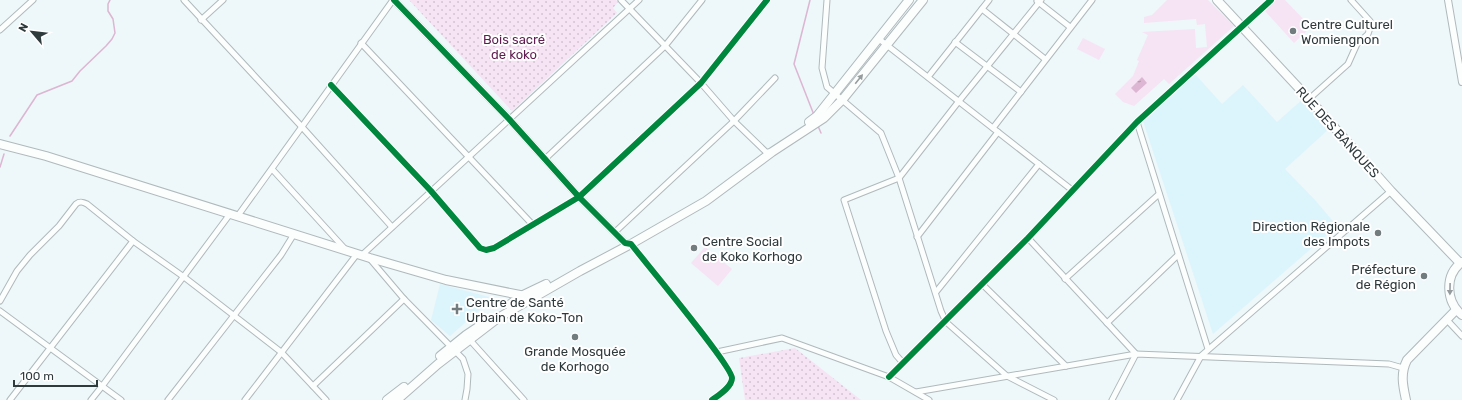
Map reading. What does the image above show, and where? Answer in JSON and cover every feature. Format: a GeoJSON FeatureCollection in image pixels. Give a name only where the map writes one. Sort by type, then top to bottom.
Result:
{"type":"FeatureCollection","features":[{"type":"Feature","properties":{"kind":"main road"},"geometry":{"type":"LineString","coordinates":[[387,400],[468,338],[528,297],[628,244],[688,207],[813,122],[824,118],[843,99],[923,0]]}},
{"type":"Feature","properties":{"kind":"main road","name":"RUE DES BANQUES"},"geometry":{"type":"LineString","coordinates":[[1217,0],[1309,99],[1391,191],[1461,263]]}},
{"type":"Feature","properties":{"kind":"main road"},"geometry":{"type":"LineString","coordinates":[[813,122],[816,116],[879,39],[906,1]]}},
{"type":"Feature","properties":{"kind":"main road"},"geometry":{"type":"LineString","coordinates":[[0,144],[46,156],[363,256],[446,280],[528,297]]}},
{"type":"Feature","properties":{"kind":"main road"},"geometry":{"type":"LineString","coordinates":[[1406,400],[1403,381],[1403,368],[1407,360],[1447,320],[1459,313],[1450,299],[1449,286],[1452,274],[1461,263]]}},
{"type":"Feature","properties":{"kind":"main road"},"geometry":{"type":"LineString","coordinates":[[397,400],[453,349]]}},
{"type":"Feature","properties":{"kind":"street"},"geometry":{"type":"LineString","coordinates":[[184,0],[302,127],[392,227]]}},
{"type":"Feature","properties":{"kind":"street"},"geometry":{"type":"LineString","coordinates":[[201,20],[222,0]]}},
{"type":"Feature","properties":{"kind":"street"},"geometry":{"type":"LineString","coordinates":[[91,400],[184,277],[272,169],[361,43],[394,0],[509,119],[579,197],[628,244],[716,352],[732,376],[728,387],[712,400]]}},
{"type":"Feature","properties":{"kind":"street"},"geometry":{"type":"LineString","coordinates":[[621,0],[701,83],[734,121],[769,152]]}},
{"type":"Feature","properties":{"kind":"street"},"geometry":{"type":"LineString","coordinates":[[245,400],[281,352],[363,256],[392,227],[639,0]]}},
{"type":"Feature","properties":{"kind":"street"},"geometry":{"type":"LineString","coordinates":[[545,159],[665,46],[702,0]]}},
{"type":"Feature","properties":{"kind":"street"},"geometry":{"type":"LineString","coordinates":[[331,85],[431,191],[480,248],[486,250],[494,248],[579,197],[701,83],[767,0]]}},
{"type":"Feature","properties":{"kind":"street"},"geometry":{"type":"LineString","coordinates":[[827,0],[822,68],[828,87],[881,133],[899,178],[946,322],[1006,376],[1054,400]]}},
{"type":"Feature","properties":{"kind":"street"},"geometry":{"type":"LineString","coordinates":[[928,77],[989,0]]}},
{"type":"Feature","properties":{"kind":"street"},"geometry":{"type":"LineString","coordinates":[[993,128],[1092,0]]}},
{"type":"Feature","properties":{"kind":"street"},"geometry":{"type":"LineString","coordinates":[[890,376],[946,322],[1028,238],[1137,122],[1271,0]]}},
{"type":"Feature","properties":{"kind":"street"},"geometry":{"type":"LineString","coordinates":[[1309,99],[1348,64],[1357,44],[1368,34],[1370,21],[1351,0]]}},
{"type":"Feature","properties":{"kind":"street"},"geometry":{"type":"LineString","coordinates":[[1448,0],[1462,82]]}},
{"type":"Feature","properties":{"kind":"street"},"geometry":{"type":"LineString","coordinates":[[0,30],[30,1]]}},
{"type":"Feature","properties":{"kind":"street"},"geometry":{"type":"LineString","coordinates":[[906,1],[915,9]]}},
{"type":"Feature","properties":{"kind":"street"},"geometry":{"type":"LineString","coordinates":[[903,363],[896,355],[886,331],[844,200],[899,178],[959,101],[1014,35],[1039,1],[1070,27]]}},
{"type":"Feature","properties":{"kind":"street"},"geometry":{"type":"LineString","coordinates":[[982,9],[1045,59]]}},
{"type":"Feature","properties":{"kind":"street"},"geometry":{"type":"LineString","coordinates":[[879,39],[1072,190]]}},
{"type":"Feature","properties":{"kind":"street"},"geometry":{"type":"LineString","coordinates":[[955,42],[1021,92]]}},
{"type":"Feature","properties":{"kind":"street"},"geometry":{"type":"LineString","coordinates":[[361,43],[532,224]]}},
{"type":"Feature","properties":{"kind":"street"},"geometry":{"type":"LineString","coordinates":[[615,232],[734,121],[775,78]]}},
{"type":"Feature","properties":{"kind":"street"},"geometry":{"type":"LineString","coordinates":[[1137,122],[1208,349]]}},
{"type":"Feature","properties":{"kind":"street"},"geometry":{"type":"LineString","coordinates":[[917,237],[998,132]]}},
{"type":"Feature","properties":{"kind":"street"},"geometry":{"type":"LineString","coordinates":[[936,292],[1039,164]]}},
{"type":"Feature","properties":{"kind":"street"},"geometry":{"type":"LineString","coordinates":[[272,169],[347,251]]}},
{"type":"Feature","properties":{"kind":"street"},"geometry":{"type":"LineString","coordinates":[[1177,400],[1201,356],[1208,349],[1391,191]]}},
{"type":"Feature","properties":{"kind":"street"},"geometry":{"type":"LineString","coordinates":[[1065,279],[1159,194]]}},
{"type":"Feature","properties":{"kind":"street"},"geometry":{"type":"LineString","coordinates":[[0,301],[18,271],[30,255],[59,226],[70,210],[79,202],[87,204],[133,241],[184,277],[281,352],[324,399]]}},
{"type":"Feature","properties":{"kind":"street"},"geometry":{"type":"LineString","coordinates":[[168,400],[281,255],[294,234]]}},
{"type":"Feature","properties":{"kind":"street"},"geometry":{"type":"LineString","coordinates":[[1028,238],[1136,354]]}},
{"type":"Feature","properties":{"kind":"street"},"geometry":{"type":"LineString","coordinates":[[10,400],[133,241]]}},
{"type":"Feature","properties":{"kind":"street"},"geometry":{"type":"LineString","coordinates":[[1107,323],[1178,255]]}},
{"type":"Feature","properties":{"kind":"street"},"geometry":{"type":"LineString","coordinates":[[363,256],[463,359],[467,371],[467,389],[465,400]]}},
{"type":"Feature","properties":{"kind":"street"},"geometry":{"type":"LineString","coordinates":[[982,284],[1066,366]]}},
{"type":"Feature","properties":{"kind":"street"},"geometry":{"type":"LineString","coordinates":[[313,386],[404,299]]}},
{"type":"Feature","properties":{"kind":"street"},"geometry":{"type":"LineString","coordinates":[[0,312],[121,400]]}},
{"type":"Feature","properties":{"kind":"street"},"geometry":{"type":"LineString","coordinates":[[1447,320],[1462,336]]}},
{"type":"Feature","properties":{"kind":"street"},"geometry":{"type":"LineString","coordinates":[[468,338],[524,400]]}},
{"type":"Feature","properties":{"kind":"street"},"geometry":{"type":"LineString","coordinates":[[716,352],[782,338],[890,376],[929,400]]}},
{"type":"Feature","properties":{"kind":"street"},"geometry":{"type":"LineString","coordinates":[[1112,400],[1136,354]]}},
{"type":"Feature","properties":{"kind":"street"},"geometry":{"type":"LineString","coordinates":[[916,392],[1136,354],[1389,364],[1403,368]]}},
{"type":"Feature","properties":{"kind":"shaded area"},"geometry":{"type":"Polygon","coordinates":[[[1195,74],[1222,104],[1243,85],[1277,122],[1304,98],[1330,128],[1285,169],[1315,200],[1337,226],[1213,334],[1143,121],[1195,74]]]}},
{"type":"Feature","properties":{"kind":"shaded area","name":"Centre de Santé Urbain de Koko-Ton"},"geometry":{"type":"Polygon","coordinates":[[[440,284],[493,298],[450,336],[431,320],[440,284]]]}},
{"type":"Feature","properties":{"kind":"green space","name":"Bois sacré de koko"},"geometry":{"type":"Polygon","coordinates":[[[409,0],[616,0],[618,2],[613,8],[617,13],[512,111],[409,0]]]}},
{"type":"Feature","properties":{"kind":"green space"},"geometry":{"type":"Polygon","coordinates":[[[1167,0],[1208,0],[1234,26],[1169,84],[1164,79],[1134,106],[1123,102],[1115,94],[1133,76],[1139,61],[1137,60],[1148,35],[1142,32],[1195,29],[1196,48],[1207,47],[1205,24],[1197,25],[1196,19],[1144,23],[1144,17],[1152,15],[1167,0]]]}},
{"type":"Feature","properties":{"kind":"green space"},"geometry":{"type":"Polygon","coordinates":[[[1276,0],[1285,0],[1311,27],[1294,43],[1265,11],[1276,0]]]}},
{"type":"Feature","properties":{"kind":"green space"},"geometry":{"type":"Polygon","coordinates":[[[1083,38],[1105,49],[1099,60],[1077,49],[1083,38]]]}},
{"type":"Feature","properties":{"kind":"green space"},"geometry":{"type":"Polygon","coordinates":[[[705,247],[732,269],[718,286],[691,263],[705,247]]]}},
{"type":"Feature","properties":{"kind":"green space"},"geometry":{"type":"Polygon","coordinates":[[[795,348],[861,400],[745,400],[739,358],[795,348]]]}},
{"type":"Feature","properties":{"kind":"water"},"geometry":{"type":"Polygon","coordinates":[[[1142,77],[1147,83],[1136,93],[1131,88],[1142,77]]]}},
{"type":"Feature","properties":{"kind":"waterway"},"geometry":{"type":"LineString","coordinates":[[10,136],[37,95],[72,81],[112,39],[115,33],[113,19],[108,11],[108,4],[110,0]]}},
{"type":"Feature","properties":{"kind":"waterway"},"geometry":{"type":"LineString","coordinates":[[810,0],[794,64],[814,115]]}},
{"type":"Feature","properties":{"kind":"waterway"},"geometry":{"type":"LineString","coordinates":[[818,126],[821,133]]}},
{"type":"Feature","properties":{"kind":"waterway"},"geometry":{"type":"LineString","coordinates":[[0,167],[4,154]]}},
{"type":"Feature","properties":{"kind":"cycle path"},"geometry":{"type":"LineString","coordinates":[[394,0],[509,119],[579,197],[625,243],[631,244],[687,313],[718,355],[732,378],[728,388],[712,400]]}},
{"type":"Feature","properties":{"kind":"cycle path"},"geometry":{"type":"LineString","coordinates":[[331,85],[431,191],[480,248],[486,250],[494,248],[579,197],[701,83],[767,0]]}},
{"type":"Feature","properties":{"kind":"cycle path"},"geometry":{"type":"LineString","coordinates":[[889,377],[1028,238],[1137,122],[1271,0]]}},
{"type":"Feature","properties":{"kind":"place","name":"Centre Culturel Womiengnon"},"geometry":{"type":"Point","coordinates":[1293,31]}},
{"type":"Feature","properties":{"kind":"place","name":"Direction Régionale des Impots"},"geometry":{"type":"Point","coordinates":[1378,233]}},
{"type":"Feature","properties":{"kind":"place","name":"Centre Social de Koko Korhogo"},"geometry":{"type":"Point","coordinates":[694,248]}},
{"type":"Feature","properties":{"kind":"place","name":"Préfecture de Région"},"geometry":{"type":"Point","coordinates":[1424,276]}},
{"type":"Feature","properties":{"kind":"place","name":"Centre de Santé Urbain de Koko-Ton"},"geometry":{"type":"Point","coordinates":[457,309]}},
{"type":"Feature","properties":{"kind":"place","name":"Grande Mosquée de Korhogo"},"geometry":{"type":"Point","coordinates":[575,337]}}]}
